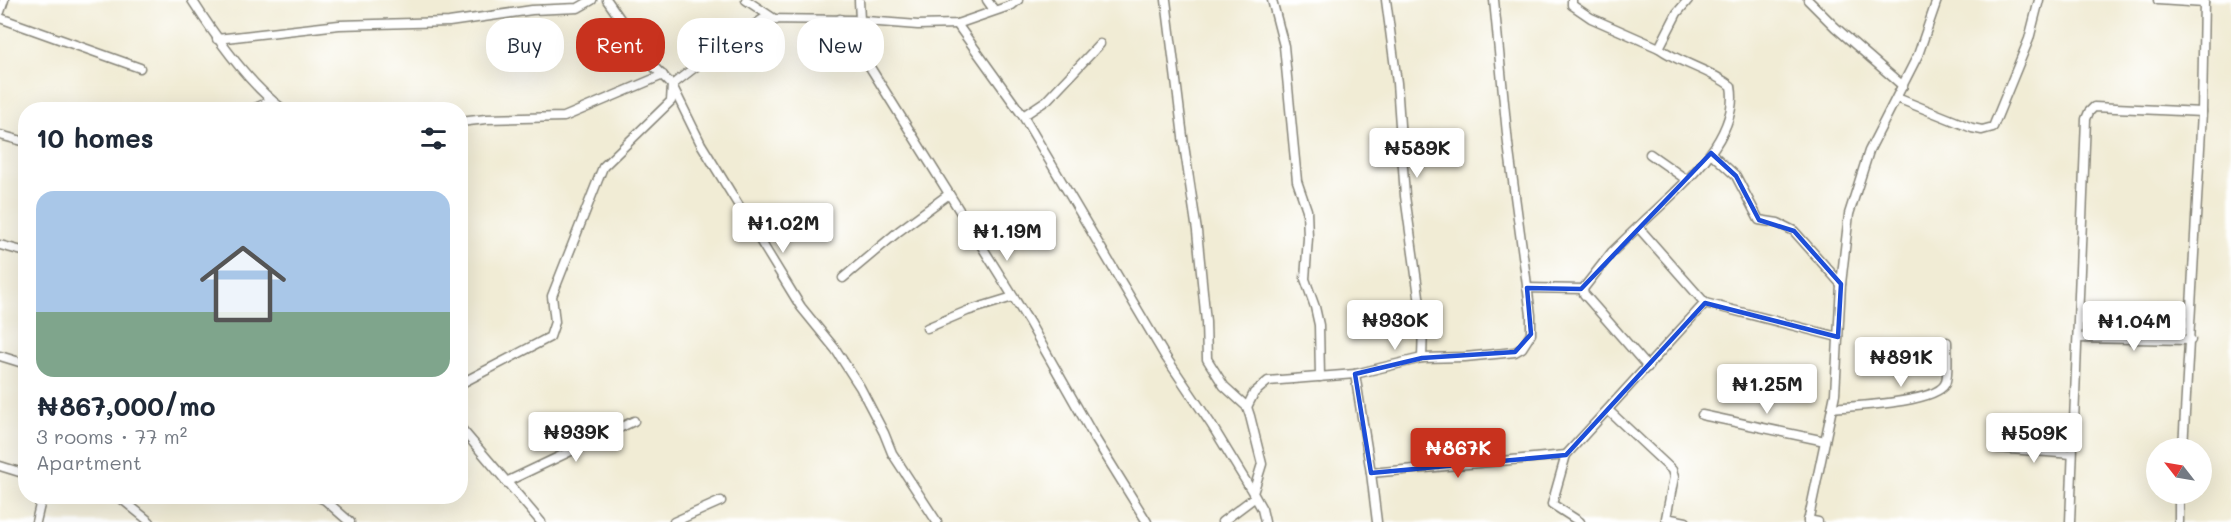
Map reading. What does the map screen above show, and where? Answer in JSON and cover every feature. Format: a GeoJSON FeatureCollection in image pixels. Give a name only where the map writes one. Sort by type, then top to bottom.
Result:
{"type":"FeatureCollection","features":[{"type":"Feature","properties":{"kind":"street"},"geometry":{"type":"LineString","coordinates":[[0,11],[4,0]]}},
{"type":"Feature","properties":{"kind":"street"},"geometry":{"type":"LineString","coordinates":[[192,0],[217,39],[272,101]]}},
{"type":"Feature","properties":{"kind":"street"},"geometry":{"type":"LineString","coordinates":[[217,39],[339,25],[449,22],[532,10],[578,8],[592,0]]}},
{"type":"Feature","properties":{"kind":"street"},"geometry":{"type":"LineString","coordinates":[[608,0],[652,64],[672,85],[706,152],[801,307],[836,350],[860,387],[892,453],[937,522]]}},
{"type":"Feature","properties":{"kind":"street"},"geometry":{"type":"LineString","coordinates":[[746,0],[774,18]]}},
{"type":"Feature","properties":{"kind":"street"},"geometry":{"type":"LineString","coordinates":[[859,0],[860,18]]}},
{"type":"Feature","properties":{"kind":"street"},"geometry":{"type":"LineString","coordinates":[[987,0],[994,10]]}},
{"type":"Feature","properties":{"kind":"street"},"geometry":{"type":"LineString","coordinates":[[884,22],[918,25],[957,24],[1018,0]]}},
{"type":"Feature","properties":{"kind":"street"},"geometry":{"type":"LineString","coordinates":[[1166,0],[1197,231],[1206,322],[1207,359],[1224,386],[1246,407],[1262,464],[1254,495],[1222,522]]}},
{"type":"Feature","properties":{"kind":"street"},"geometry":{"type":"LineString","coordinates":[[1272,0],[1284,46],[1297,181],[1307,210],[1308,238],[1305,279],[1319,325],[1320,376]]}},
{"type":"Feature","properties":{"kind":"street"},"geometry":{"type":"LineString","coordinates":[[1386,0],[1397,83],[1405,196],[1423,326],[1422,358]]}},
{"type":"Feature","properties":{"kind":"street"},"geometry":{"type":"LineString","coordinates":[[1246,407],[1254,393],[1268,381],[1355,374],[1422,358],[1515,352],[1522,348],[1531,334],[1508,144],[1494,0]]}},
{"type":"Feature","properties":{"kind":"street"},"geometry":{"type":"LineString","coordinates":[[1572,0],[1572,5],[1591,18],[1697,66],[1731,86],[1728,116],[1723,135],[1711,153],[1687,180],[1612,252],[1583,289]]}},
{"type":"Feature","properties":{"kind":"street"},"geometry":{"type":"LineString","coordinates":[[1659,48],[1677,13],[1688,0]]}},
{"type":"Feature","properties":{"kind":"street"},"geometry":{"type":"LineString","coordinates":[[1808,0],[1835,27],[1903,86]]}},
{"type":"Feature","properties":{"kind":"street"},"geometry":{"type":"LineString","coordinates":[[1818,522],[1808,521],[1832,408],[1838,368],[1840,284],[1849,214],[1869,151],[1918,55],[1937,0]]}},
{"type":"Feature","properties":{"kind":"street"},"geometry":{"type":"LineString","coordinates":[[1897,98],[1972,128],[1982,130],[1993,128],[2029,39],[2039,0]]}},
{"type":"Feature","properties":{"kind":"street"},"geometry":{"type":"LineString","coordinates":[[2158,0],[2204,1],[2202,112],[2184,438]]}},
{"type":"Feature","properties":{"kind":"street"},"geometry":{"type":"LineString","coordinates":[[0,18],[140,68]]}},
{"type":"Feature","properties":{"kind":"street"},"geometry":{"type":"LineString","coordinates":[[957,24],[1023,116],[1152,336],[1254,495],[1262,509],[1265,522]]}},
{"type":"Feature","properties":{"kind":"street"},"geometry":{"type":"LineString","coordinates":[[1023,116],[1047,100],[1100,44]]}},
{"type":"Feature","properties":{"kind":"street"},"geometry":{"type":"LineString","coordinates":[[468,380],[550,337],[555,322],[552,296],[603,167],[671,101],[672,85],[689,72]]}},
{"type":"Feature","properties":{"kind":"street"},"geometry":{"type":"LineString","coordinates":[[873,72],[1013,297],[1093,435],[1147,522]]}},
{"type":"Feature","properties":{"kind":"street"},"geometry":{"type":"LineString","coordinates":[[468,121],[564,117],[663,75]]}},
{"type":"Feature","properties":{"kind":"street"},"geometry":{"type":"LineString","coordinates":[[2070,522],[2086,119],[2094,107],[2202,112]]}},
{"type":"Feature","properties":{"kind":"street"},"geometry":{"type":"LineString","coordinates":[[0,135],[18,140]]}},
{"type":"Feature","properties":{"kind":"street"},"geometry":{"type":"LineString","coordinates":[[1711,153],[1736,176],[1760,220],[1778,223],[1794,231],[1840,284]]}},
{"type":"Feature","properties":{"kind":"street"},"geometry":{"type":"LineString","coordinates":[[1650,154],[1687,180]]}},
{"type":"Feature","properties":{"kind":"street"},"geometry":{"type":"LineString","coordinates":[[843,278],[899,231],[949,194]]}},
{"type":"Feature","properties":{"kind":"street"},"geometry":{"type":"LineString","coordinates":[[1638,227],[1705,303],[1838,337]]}},
{"type":"Feature","properties":{"kind":"street"},"geometry":{"type":"LineString","coordinates":[[0,245],[18,250]]}},
{"type":"Feature","properties":{"kind":"street"},"geometry":{"type":"LineString","coordinates":[[1527,288],[1583,289]]}},
{"type":"Feature","properties":{"kind":"street"},"geometry":{"type":"LineString","coordinates":[[1583,289],[1584,294],[1648,367]]}},
{"type":"Feature","properties":{"kind":"street"},"geometry":{"type":"LineString","coordinates":[[927,328],[967,311],[1013,297]]}},
{"type":"Feature","properties":{"kind":"street"},"geometry":{"type":"LineString","coordinates":[[1580,522],[1552,504],[1566,456],[1705,303]]}},
{"type":"Feature","properties":{"kind":"street"},"geometry":{"type":"LineString","coordinates":[[2078,338],[2191,340]]}},
{"type":"Feature","properties":{"kind":"street"},"geometry":{"type":"LineString","coordinates":[[1832,408],[1912,400],[1940,389],[1946,383],[1947,342]]}},
{"type":"Feature","properties":{"kind":"street"},"geometry":{"type":"LineString","coordinates":[[0,356],[18,362]]}},
{"type":"Feature","properties":{"kind":"street"},"geometry":{"type":"LineString","coordinates":[[1355,374],[1377,522]]}},
{"type":"Feature","properties":{"kind":"street"},"geometry":{"type":"LineString","coordinates":[[1608,410],[1672,470],[1674,477],[1666,518],[1686,522]]}},
{"type":"Feature","properties":{"kind":"street"},"geometry":{"type":"LineString","coordinates":[[1702,415],[1825,441]]}},
{"type":"Feature","properties":{"kind":"street"},"geometry":{"type":"LineString","coordinates":[[506,482],[634,421]]}},
{"type":"Feature","properties":{"kind":"street"},"geometry":{"type":"LineString","coordinates":[[468,437],[540,522]]}},
{"type":"Feature","properties":{"kind":"street"},"geometry":{"type":"LineString","coordinates":[[1998,448],[2072,454]]}},
{"type":"Feature","properties":{"kind":"street"},"geometry":{"type":"LineString","coordinates":[[1371,473],[1566,456]]}},
{"type":"Feature","properties":{"kind":"street"},"geometry":{"type":"LineString","coordinates":[[0,466],[18,472]]}},
{"type":"Feature","properties":{"kind":"street"},"geometry":{"type":"LineString","coordinates":[[674,522],[721,501]]}},
{"type":"Feature","properties":{"kind":"street"},"geometry":{"type":"LineString","coordinates":[[36,522],[40,504]]}},
{"type":"Feature","properties":{"kind":"street"},"geometry":{"type":"LineString","coordinates":[[128,504],[150,522]]}},
{"type":"Feature","properties":{"kind":"street"},"geometry":{"type":"LineString","coordinates":[[330,504],[350,522]]}},
{"type":"Feature","properties":{"kind":"street"},"geometry":{"type":"LineString","coordinates":[[2179,504],[2179,522]]}},
{"type":"Feature","properties":{"kind":"highlighted area"},"geometry":{"type":"Polygon","coordinates":[[[1711,153],[1736,176],[1759,220],[1794,231],[1841,284],[1838,337],[1705,303],[1566,455],[1371,473],[1355,374],[1422,358],[1515,352],[1531,334],[1527,288],[1581,289],[1711,153]]]}}]}
